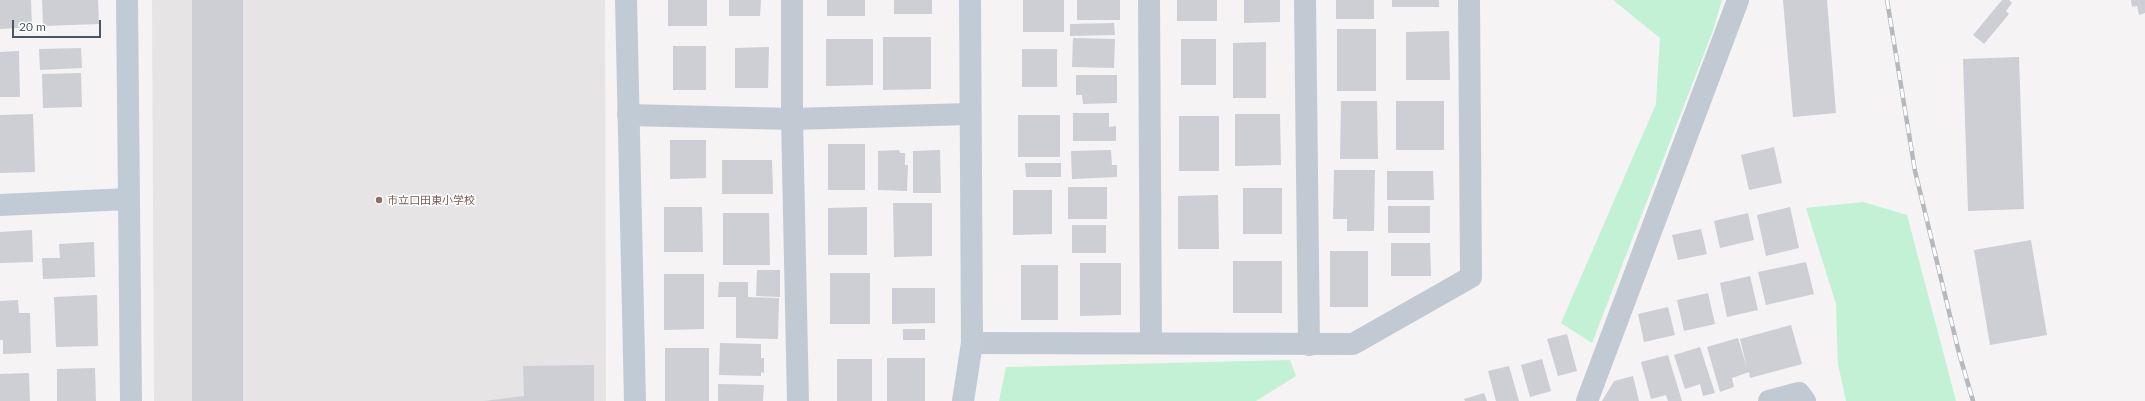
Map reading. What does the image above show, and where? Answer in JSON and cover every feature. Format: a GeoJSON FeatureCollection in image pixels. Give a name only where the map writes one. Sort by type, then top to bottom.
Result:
{"type":"FeatureCollection","features":[{"type":"Feature","properties":{"kind":"street"},"geometry":{"type":"LineString","coordinates":[[127,0],[131,401]]}},
{"type":"Feature","properties":{"kind":"street"},"geometry":{"type":"LineString","coordinates":[[626,0],[635,401]]}},
{"type":"Feature","properties":{"kind":"street"},"geometry":{"type":"LineString","coordinates":[[792,0],[792,119],[798,401]]}},
{"type":"Feature","properties":{"kind":"street"},"geometry":{"type":"LineString","coordinates":[[964,401],[972,343],[969,114],[970,0]]}},
{"type":"Feature","properties":{"kind":"street"},"geometry":{"type":"LineString","coordinates":[[1149,0],[1152,342]]}},
{"type":"Feature","properties":{"kind":"street"},"geometry":{"type":"LineString","coordinates":[[1305,0],[1309,345]]}},
{"type":"Feature","properties":{"kind":"street"},"geometry":{"type":"LineString","coordinates":[[972,343],[1152,342],[1309,345],[1353,344],[1471,277],[1469,0]]}},
{"type":"Feature","properties":{"kind":"street"},"geometry":{"type":"LineString","coordinates":[[1587,401],[1738,0]]}},
{"type":"Feature","properties":{"kind":"street"},"geometry":{"type":"LineString","coordinates":[[628,115],[792,119],[969,114]]}},
{"type":"Feature","properties":{"kind":"street"},"geometry":{"type":"LineString","coordinates":[[0,205],[128,200]]}},
{"type":"Feature","properties":{"kind":"street"},"geometry":{"type":"LineString","coordinates":[[1769,401],[1799,392],[1805,401]]}},
{"type":"Feature","properties":{"kind":"shaded area","name":"市立口田東小学校"},"geometry":{"type":"Polygon","coordinates":[[[152,0],[605,0],[606,401],[154,401],[152,0]]]}},
{"type":"Feature","properties":{"kind":"green space"},"geometry":{"type":"Polygon","coordinates":[[[1613,0],[1722,0],[1712,33],[1592,343],[1561,323],[1656,104],[1660,38],[1613,0]]]}},
{"type":"Feature","properties":{"kind":"green space"},"geometry":{"type":"Polygon","coordinates":[[[1863,202],[1907,215],[1956,401],[1846,401],[1838,364],[1836,304],[1806,208],[1863,202]]]}},
{"type":"Feature","properties":{"kind":"green space"},"geometry":{"type":"Polygon","coordinates":[[[1290,360],[1296,376],[1256,401],[999,401],[1006,367],[1290,360]]]}},
{"type":"Feature","properties":{"kind":"building"},"geometry":{"type":"Polygon","coordinates":[[[0,0],[31,0],[32,27],[0,29],[0,0]]]}},
{"type":"Feature","properties":{"kind":"building"},"geometry":{"type":"Polygon","coordinates":[[[42,0],[98,0],[99,24],[43,26],[42,0]]]}},
{"type":"Feature","properties":{"kind":"building"},"geometry":{"type":"Polygon","coordinates":[[[192,0],[243,0],[243,401],[192,401],[192,0]]]}},
{"type":"Feature","properties":{"kind":"building"},"geometry":{"type":"Polygon","coordinates":[[[668,0],[707,0],[707,26],[668,26],[668,0]]]}},
{"type":"Feature","properties":{"kind":"building"},"geometry":{"type":"Polygon","coordinates":[[[729,0],[761,0],[760,16],[729,16],[729,0]]]}},
{"type":"Feature","properties":{"kind":"building"},"geometry":{"type":"Polygon","coordinates":[[[827,0],[865,0],[865,16],[827,16],[827,0]]]}},
{"type":"Feature","properties":{"kind":"building"},"geometry":{"type":"Polygon","coordinates":[[[894,0],[932,0],[932,14],[894,14],[894,0]]]}},
{"type":"Feature","properties":{"kind":"building"},"geometry":{"type":"Polygon","coordinates":[[[1023,0],[1064,0],[1064,32],[1023,32],[1023,0]]]}},
{"type":"Feature","properties":{"kind":"building"},"geometry":{"type":"Polygon","coordinates":[[[1077,0],[1120,0],[1120,20],[1077,20],[1077,0]]]}},
{"type":"Feature","properties":{"kind":"building"},"geometry":{"type":"Polygon","coordinates":[[[1177,0],[1217,0],[1217,21],[1177,21],[1177,0]]]}},
{"type":"Feature","properties":{"kind":"building"},"geometry":{"type":"Polygon","coordinates":[[[1244,0],[1280,0],[1280,22],[1244,23],[1244,0]]]}},
{"type":"Feature","properties":{"kind":"building"},"geometry":{"type":"Polygon","coordinates":[[[1336,0],[1374,0],[1374,19],[1336,19],[1336,0]]]}},
{"type":"Feature","properties":{"kind":"building"},"geometry":{"type":"Polygon","coordinates":[[[1392,0],[1439,0],[1439,7],[1392,7],[1392,0]]]}},
{"type":"Feature","properties":{"kind":"building"},"geometry":{"type":"Polygon","coordinates":[[[1783,0],[1827,0],[1836,113],[1793,117],[1783,0]]]}},
{"type":"Feature","properties":{"kind":"building"},"geometry":{"type":"Polygon","coordinates":[[[2002,0],[2009,0],[2012,3],[2006,11],[2009,14],[1984,44],[1973,35],[2002,0]]]}},
{"type":"Feature","properties":{"kind":"building"},"geometry":{"type":"Polygon","coordinates":[[[2131,0],[2145,0],[2145,13],[2139,15],[2137,6],[2132,7],[2131,0]]]}},
{"type":"Feature","properties":{"kind":"building"},"geometry":{"type":"Polygon","coordinates":[[[1114,23],[1115,35],[1070,36],[1070,24],[1114,23]]]}},
{"type":"Feature","properties":{"kind":"building"},"geometry":{"type":"Polygon","coordinates":[[[1337,29],[1376,29],[1376,91],[1337,91],[1337,29]]]}},
{"type":"Feature","properties":{"kind":"building"},"geometry":{"type":"Polygon","coordinates":[[[1449,31],[1450,80],[1406,80],[1406,32],[1449,31]]]}},
{"type":"Feature","properties":{"kind":"building"},"geometry":{"type":"Polygon","coordinates":[[[883,37],[931,37],[931,89],[883,90],[883,37]]]}},
{"type":"Feature","properties":{"kind":"building"},"geometry":{"type":"Polygon","coordinates":[[[1073,38],[1115,39],[1114,68],[1072,67],[1073,38]]]}},
{"type":"Feature","properties":{"kind":"building"},"geometry":{"type":"Polygon","coordinates":[[[826,39],[873,39],[873,85],[826,86],[826,39]]]}},
{"type":"Feature","properties":{"kind":"building"},"geometry":{"type":"Polygon","coordinates":[[[1181,39],[1216,39],[1216,85],[1181,85],[1181,39]]]}},
{"type":"Feature","properties":{"kind":"building"},"geometry":{"type":"Polygon","coordinates":[[[1266,42],[1266,98],[1233,98],[1233,43],[1266,42]]]}},
{"type":"Feature","properties":{"kind":"building"},"geometry":{"type":"Polygon","coordinates":[[[673,46],[706,46],[706,90],[673,90],[673,46]]]}},
{"type":"Feature","properties":{"kind":"building"},"geometry":{"type":"Polygon","coordinates":[[[769,47],[768,88],[735,88],[735,48],[769,47]]]}},
{"type":"Feature","properties":{"kind":"building"},"geometry":{"type":"Polygon","coordinates":[[[81,48],[82,68],[40,70],[39,49],[81,48]]]}},
{"type":"Feature","properties":{"kind":"building"},"geometry":{"type":"Polygon","coordinates":[[[1022,49],[1057,49],[1057,87],[1022,87],[1022,49]]]}},
{"type":"Feature","properties":{"kind":"building"},"geometry":{"type":"Polygon","coordinates":[[[19,51],[20,97],[0,97],[0,52],[19,51]]]}},
{"type":"Feature","properties":{"kind":"building"},"geometry":{"type":"Polygon","coordinates":[[[2019,57],[2024,209],[1968,211],[1963,59],[2019,57]]]}},
{"type":"Feature","properties":{"kind":"building"},"geometry":{"type":"Polygon","coordinates":[[[81,73],[82,107],[43,108],[42,74],[81,73]]]}},
{"type":"Feature","properties":{"kind":"building"},"geometry":{"type":"Polygon","coordinates":[[[1076,75],[1117,75],[1117,103],[1083,104],[1082,95],[1076,95],[1076,75]]]}},
{"type":"Feature","properties":{"kind":"building"},"geometry":{"type":"Polygon","coordinates":[[[1341,101],[1377,101],[1378,159],[1340,159],[1341,101]]]}},
{"type":"Feature","properties":{"kind":"building"},"geometry":{"type":"Polygon","coordinates":[[[1396,101],[1444,101],[1444,150],[1396,150],[1396,101]]]}},
{"type":"Feature","properties":{"kind":"building"},"geometry":{"type":"Polygon","coordinates":[[[1073,113],[1109,113],[1109,127],[1116,126],[1116,141],[1073,141],[1073,113]]]}},
{"type":"Feature","properties":{"kind":"building"},"geometry":{"type":"Polygon","coordinates":[[[33,114],[35,172],[0,173],[0,115],[33,114]]]}},
{"type":"Feature","properties":{"kind":"building"},"geometry":{"type":"Polygon","coordinates":[[[1235,114],[1280,114],[1281,165],[1235,166],[1235,114]]]}},
{"type":"Feature","properties":{"kind":"building"},"geometry":{"type":"Polygon","coordinates":[[[1018,115],[1060,115],[1060,157],[1018,157],[1018,115]]]}},
{"type":"Feature","properties":{"kind":"building"},"geometry":{"type":"Polygon","coordinates":[[[1179,116],[1219,116],[1219,171],[1179,171],[1179,116]]]}},
{"type":"Feature","properties":{"kind":"building"},"geometry":{"type":"Polygon","coordinates":[[[670,140],[706,140],[706,178],[670,179],[670,140]]]}},
{"type":"Feature","properties":{"kind":"building"},"geometry":{"type":"Polygon","coordinates":[[[828,144],[865,144],[865,190],[828,190],[828,144]]]}},
{"type":"Feature","properties":{"kind":"building"},"geometry":{"type":"Polygon","coordinates":[[[1774,147],[1782,183],[1749,190],[1741,155],[1774,147]]]}},
{"type":"Feature","properties":{"kind":"building"},"geometry":{"type":"Polygon","coordinates":[[[899,150],[900,153],[905,153],[905,165],[908,165],[907,191],[878,190],[878,151],[899,150]]]}},
{"type":"Feature","properties":{"kind":"building"},"geometry":{"type":"Polygon","coordinates":[[[940,150],[941,193],[913,193],[913,151],[940,150]]]}},
{"type":"Feature","properties":{"kind":"building"},"geometry":{"type":"Polygon","coordinates":[[[1111,150],[1112,165],[1117,165],[1117,177],[1072,179],[1071,151],[1111,150]]]}},
{"type":"Feature","properties":{"kind":"building"},"geometry":{"type":"Polygon","coordinates":[[[722,160],[772,160],[773,194],[722,194],[722,160]]]}},
{"type":"Feature","properties":{"kind":"building"},"geometry":{"type":"Polygon","coordinates":[[[1025,163],[1061,163],[1061,177],[1026,177],[1025,163]]]}},
{"type":"Feature","properties":{"kind":"building"},"geometry":{"type":"Polygon","coordinates":[[[1334,170],[1375,170],[1374,231],[1347,231],[1347,219],[1333,219],[1334,170]]]}},
{"type":"Feature","properties":{"kind":"building"},"geometry":{"type":"Polygon","coordinates":[[[1387,171],[1433,171],[1434,200],[1387,200],[1387,171]]]}},
{"type":"Feature","properties":{"kind":"building"},"geometry":{"type":"Polygon","coordinates":[[[1068,187],[1107,187],[1107,219],[1068,219],[1068,187]]]}},
{"type":"Feature","properties":{"kind":"building"},"geometry":{"type":"Polygon","coordinates":[[[1243,188],[1282,188],[1282,234],[1243,234],[1243,188]]]}},
{"type":"Feature","properties":{"kind":"building"},"geometry":{"type":"Polygon","coordinates":[[[1013,190],[1052,190],[1052,234],[1013,235],[1013,190]]]}},
{"type":"Feature","properties":{"kind":"building"},"geometry":{"type":"Polygon","coordinates":[[[1218,195],[1219,249],[1178,249],[1178,196],[1218,195]]]}},
{"type":"Feature","properties":{"kind":"building"},"geometry":{"type":"Polygon","coordinates":[[[893,203],[932,203],[932,256],[894,257],[893,203]]]}},
{"type":"Feature","properties":{"kind":"building"},"geometry":{"type":"Polygon","coordinates":[[[1388,206],[1430,206],[1430,233],[1388,233],[1388,206]]]}},
{"type":"Feature","properties":{"kind":"building"},"geometry":{"type":"Polygon","coordinates":[[[664,207],[702,207],[703,252],[664,252],[664,207]]]}},
{"type":"Feature","properties":{"kind":"building"},"geometry":{"type":"Polygon","coordinates":[[[867,207],[867,255],[828,255],[828,208],[867,207]]]}},
{"type":"Feature","properties":{"kind":"building"},"geometry":{"type":"Polygon","coordinates":[[[1790,207],[1799,248],[1766,256],[1757,215],[1790,207]]]}},
{"type":"Feature","properties":{"kind":"building"},"geometry":{"type":"Polygon","coordinates":[[[723,213],[769,213],[770,265],[723,265],[723,213]]]}},
{"type":"Feature","properties":{"kind":"building"},"geometry":{"type":"Polygon","coordinates":[[[1748,213],[1754,240],[1720,248],[1714,221],[1748,213]]]}},
{"type":"Feature","properties":{"kind":"building"},"geometry":{"type":"Polygon","coordinates":[[[1072,225],[1106,225],[1106,253],[1072,253],[1072,225]]]}},
{"type":"Feature","properties":{"kind":"building"},"geometry":{"type":"Polygon","coordinates":[[[1701,229],[1707,254],[1678,260],[1672,235],[1701,229]]]}},
{"type":"Feature","properties":{"kind":"building"},"geometry":{"type":"Polygon","coordinates":[[[32,230],[33,262],[0,263],[0,232],[32,230]]]}},
{"type":"Feature","properties":{"kind":"building"},"geometry":{"type":"Polygon","coordinates":[[[2031,240],[2047,335],[1990,345],[1974,250],[2031,240]]]}},
{"type":"Feature","properties":{"kind":"building"},"geometry":{"type":"Polygon","coordinates":[[[94,242],[95,277],[43,279],[42,258],[60,258],[59,244],[94,242]]]}},
{"type":"Feature","properties":{"kind":"building"},"geometry":{"type":"Polygon","coordinates":[[[1391,243],[1430,243],[1431,276],[1391,276],[1391,243]]]}},
{"type":"Feature","properties":{"kind":"building"},"geometry":{"type":"Polygon","coordinates":[[[1330,251],[1368,251],[1368,307],[1330,307],[1330,251]]]}},
{"type":"Feature","properties":{"kind":"building"},"geometry":{"type":"Polygon","coordinates":[[[1233,261],[1282,261],[1282,313],[1233,313],[1233,261]]]}},
{"type":"Feature","properties":{"kind":"building"},"geometry":{"type":"Polygon","coordinates":[[[1806,262],[1814,294],[1766,305],[1758,272],[1806,262]]]}},
{"type":"Feature","properties":{"kind":"building"},"geometry":{"type":"Polygon","coordinates":[[[1080,263],[1121,263],[1121,315],[1080,316],[1080,263]]]}},
{"type":"Feature","properties":{"kind":"building"},"geometry":{"type":"Polygon","coordinates":[[[1021,265],[1058,265],[1058,320],[1021,320],[1021,265]]]}},
{"type":"Feature","properties":{"kind":"building"},"geometry":{"type":"Polygon","coordinates":[[[757,270],[780,270],[780,297],[756,296],[757,270]]]}},
{"type":"Feature","properties":{"kind":"building"},"geometry":{"type":"Polygon","coordinates":[[[830,273],[870,273],[870,324],[830,324],[830,273]]]}},
{"type":"Feature","properties":{"kind":"building"},"geometry":{"type":"Polygon","coordinates":[[[664,274],[704,274],[704,329],[664,330],[664,274]]]}},
{"type":"Feature","properties":{"kind":"building"},"geometry":{"type":"Polygon","coordinates":[[[1750,276],[1758,310],[1727,317],[1720,283],[1750,276]]]}},
{"type":"Feature","properties":{"kind":"building"},"geometry":{"type":"Polygon","coordinates":[[[719,282],[748,282],[748,297],[779,298],[778,339],[736,338],[736,297],[718,297],[719,282]]]}},
{"type":"Feature","properties":{"kind":"building"},"geometry":{"type":"Polygon","coordinates":[[[892,288],[935,288],[935,323],[892,324],[892,288]]]}},
{"type":"Feature","properties":{"kind":"building"},"geometry":{"type":"Polygon","coordinates":[[[1708,293],[1715,324],[1684,331],[1677,300],[1708,293]]]}},
{"type":"Feature","properties":{"kind":"building"},"geometry":{"type":"Polygon","coordinates":[[[97,295],[98,346],[56,347],[54,297],[97,295]]]}},
{"type":"Feature","properties":{"kind":"building"},"geometry":{"type":"Polygon","coordinates":[[[18,300],[19,313],[30,313],[31,353],[3,354],[3,340],[0,340],[0,301],[18,300]]]}},
{"type":"Feature","properties":{"kind":"building"},"geometry":{"type":"Polygon","coordinates":[[[1668,307],[1675,335],[1644,342],[1638,314],[1668,307]]]}},
{"type":"Feature","properties":{"kind":"building"},"geometry":{"type":"Polygon","coordinates":[[[1791,325],[1802,364],[1750,378],[1749,372],[1732,378],[1734,387],[1720,392],[1707,347],[1738,338],[1747,368],[1740,339],[1791,325]]]}},
{"type":"Feature","properties":{"kind":"building"},"geometry":{"type":"Polygon","coordinates":[[[903,329],[925,329],[925,340],[903,340],[903,329]]]}},
{"type":"Feature","properties":{"kind":"building"},"geometry":{"type":"Polygon","coordinates":[[[1567,334],[1577,371],[1558,376],[1547,339],[1567,334]]]}},
{"type":"Feature","properties":{"kind":"building"},"geometry":{"type":"Polygon","coordinates":[[[720,343],[761,344],[761,358],[764,358],[764,373],[761,372],[761,376],[719,375],[720,343]]]}},
{"type":"Feature","properties":{"kind":"building"},"geometry":{"type":"Polygon","coordinates":[[[1700,347],[1715,393],[1703,396],[1700,384],[1685,389],[1674,355],[1700,347]]]}},
{"type":"Feature","properties":{"kind":"building"},"geometry":{"type":"Polygon","coordinates":[[[665,348],[709,348],[709,401],[665,401],[665,348]]]}},
{"type":"Feature","properties":{"kind":"building"},"geometry":{"type":"Polygon","coordinates":[[[1668,355],[1682,401],[1668,401],[1666,395],[1651,399],[1641,362],[1668,355]]]}},
{"type":"Feature","properties":{"kind":"building"},"geometry":{"type":"Polygon","coordinates":[[[887,358],[925,358],[925,401],[887,401],[887,358]]]}},
{"type":"Feature","properties":{"kind":"building"},"geometry":{"type":"Polygon","coordinates":[[[837,359],[872,359],[872,401],[837,401],[837,359]]]}},
{"type":"Feature","properties":{"kind":"building"},"geometry":{"type":"Polygon","coordinates":[[[1542,359],[1551,391],[1530,397],[1521,365],[1542,359]]]}},
{"type":"Feature","properties":{"kind":"building"},"geometry":{"type":"Polygon","coordinates":[[[594,365],[594,401],[484,401],[524,396],[523,366],[594,365]]]}},
{"type":"Feature","properties":{"kind":"building"},"geometry":{"type":"Polygon","coordinates":[[[1509,366],[1519,401],[1496,401],[1488,371],[1509,366]]]}},
{"type":"Feature","properties":{"kind":"building"},"geometry":{"type":"Polygon","coordinates":[[[95,368],[96,401],[57,401],[57,369],[95,368]]]}},
{"type":"Feature","properties":{"kind":"building"},"geometry":{"type":"Polygon","coordinates":[[[29,373],[30,401],[0,401],[0,374],[29,373]]]}},
{"type":"Feature","properties":{"kind":"building"},"geometry":{"type":"Polygon","coordinates":[[[1633,376],[1639,401],[1602,401],[1614,381],[1633,376]]]}},
{"type":"Feature","properties":{"kind":"building"},"geometry":{"type":"Polygon","coordinates":[[[718,384],[764,385],[763,401],[718,401],[718,384]]]}},
{"type":"Feature","properties":{"kind":"building"},"geometry":{"type":"Polygon","coordinates":[[[1484,393],[1487,401],[1465,401],[1464,399],[1484,393]]]}},
{"type":"Feature","properties":{"kind":"railway"},"geometry":{"type":"LineString","coordinates":[[1887,0],[1915,171],[1959,353],[1973,401]]}},
{"type":"Feature","properties":{"kind":"place","name":"市立口田東小学校"},"geometry":{"type":"Point","coordinates":[379,200]}}]}
